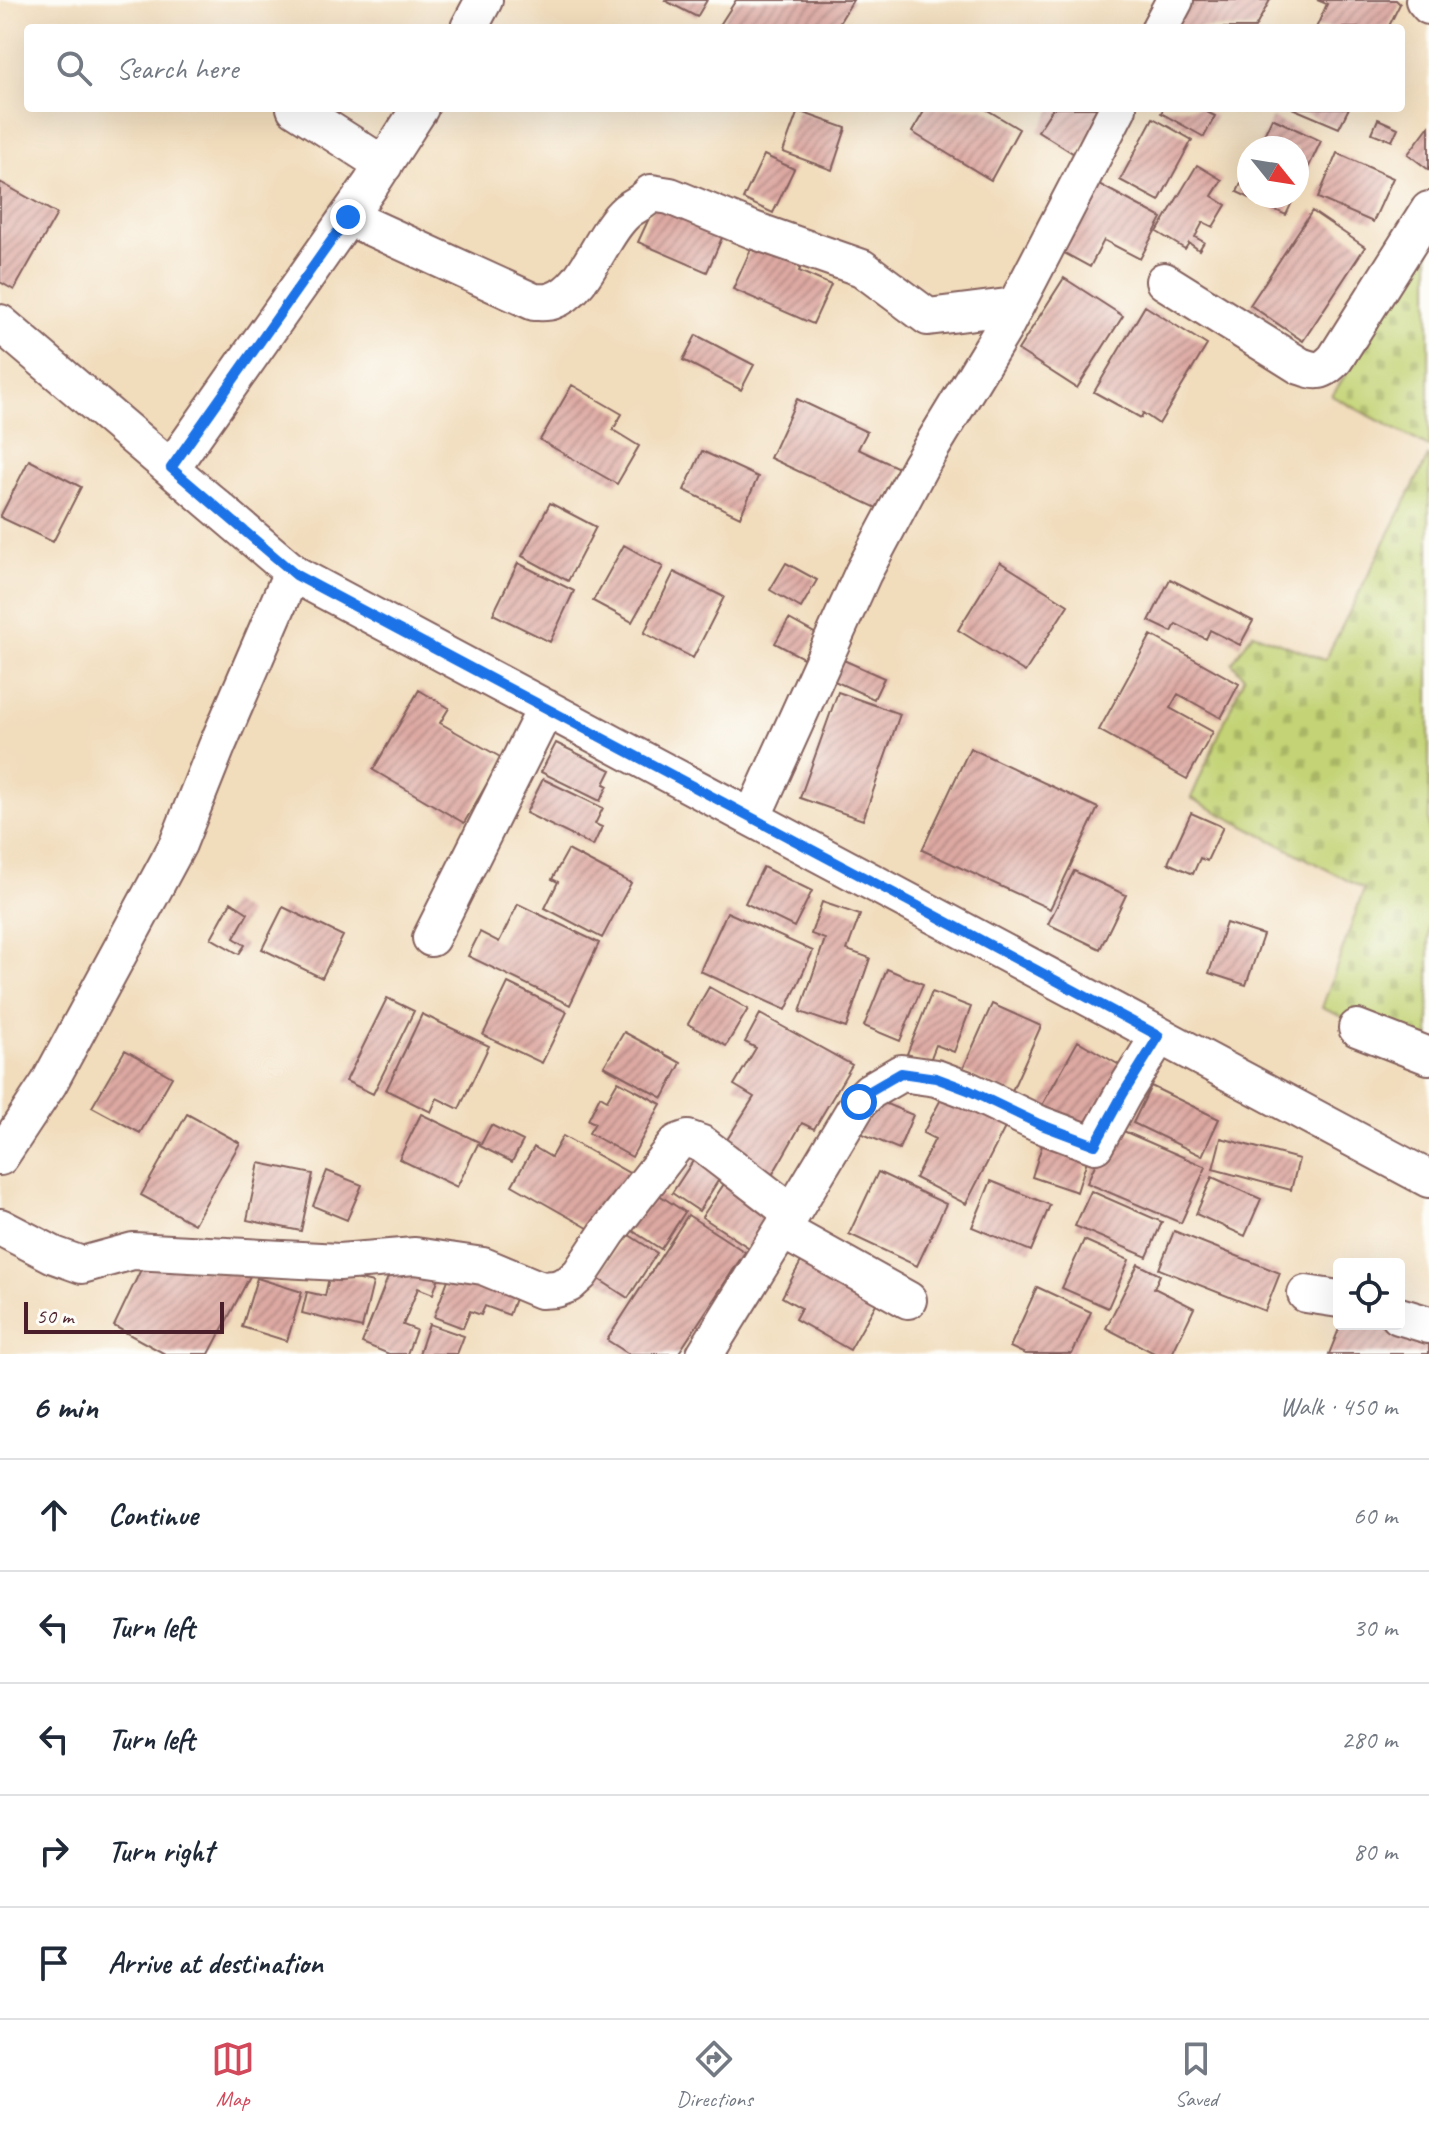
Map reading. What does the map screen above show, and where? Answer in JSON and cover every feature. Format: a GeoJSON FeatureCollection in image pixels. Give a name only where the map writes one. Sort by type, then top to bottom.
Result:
{"type":"FeatureCollection","features":[{"type":"Feature","properties":{"kind":"street"},"geometry":{"type":"LineString","coordinates":[[471,24],[484,0]]}},
{"type":"Feature","properties":{"kind":"street"},"geometry":{"type":"LineString","coordinates":[[1162,24],[1175,0]]}},
{"type":"Feature","properties":{"kind":"street"},"geometry":{"type":"LineString","coordinates":[[1424,0],[1429,6]]}},
{"type":"Feature","properties":{"kind":"street"},"geometry":{"type":"LineString","coordinates":[[301,112],[384,165]]}},
{"type":"Feature","properties":{"kind":"street"},"geometry":{"type":"LineString","coordinates":[[171,468],[348,217],[417,112]]}},
{"type":"Feature","properties":{"kind":"street"},"geometry":{"type":"LineString","coordinates":[[752,818],[863,573],[920,466],[1015,306],[1116,112]]}},
{"type":"Feature","properties":{"kind":"street"},"geometry":{"type":"LineString","coordinates":[[348,217],[534,302],[552,301],[573,288],[627,211],[644,202],[651,193],[670,196],[753,230],[862,268],[928,317],[1015,306]]}},
{"type":"Feature","properties":{"kind":"street"},"geometry":{"type":"LineString","coordinates":[[1164,281],[1300,366],[1315,371],[1324,370],[1335,359],[1429,210]]}},
{"type":"Feature","properties":{"kind":"street"},"geometry":{"type":"LineString","coordinates":[[0,323],[292,572],[1429,1179]]}},
{"type":"Feature","properties":{"kind":"street"},"geometry":{"type":"LineString","coordinates":[[0,1157],[49,1083],[178,844],[292,572]]}},
{"type":"Feature","properties":{"kind":"street"},"geometry":{"type":"LineString","coordinates":[[431,938],[546,708]]}},
{"type":"Feature","properties":{"kind":"street"},"geometry":{"type":"LineString","coordinates":[[1357,1028],[1429,1056]]}},
{"type":"Feature","properties":{"kind":"street"},"geometry":{"type":"LineString","coordinates":[[705,1354],[859,1102],[870,1091],[901,1073],[936,1078],[1095,1145],[1159,1036]]}},
{"type":"Feature","properties":{"kind":"street"},"geometry":{"type":"LineString","coordinates":[[0,1227],[54,1255],[82,1265],[133,1251],[339,1262],[415,1256],[483,1266],[541,1290],[556,1289],[569,1284],[580,1274],[661,1163],[677,1143],[688,1139],[702,1144],[787,1222],[908,1300]]}},
{"type":"Feature","properties":{"kind":"street"},"geometry":{"type":"LineString","coordinates":[[1405,1318],[1429,1325]]}},
{"type":"Feature","properties":{"kind":"green space"},"geometry":{"type":"Polygon","coordinates":[[[1429,243],[1429,447],[1332,396],[1429,243]]]}},
{"type":"Feature","properties":{"kind":"green space"},"geometry":{"type":"Polygon","coordinates":[[[1429,455],[1429,1054],[1322,1008],[1364,889],[1191,798],[1244,677],[1232,663],[1253,633],[1325,660],[1429,455]]]}},
{"type":"Feature","properties":{"kind":"building"},"geometry":{"type":"Polygon","coordinates":[[[664,0],[707,0],[697,17],[664,0]]]}},
{"type":"Feature","properties":{"kind":"building"},"geometry":{"type":"Polygon","coordinates":[[[736,0],[853,0],[838,24],[721,24],[736,0]]]}},
{"type":"Feature","properties":{"kind":"building"},"geometry":{"type":"Polygon","coordinates":[[[1184,0],[1270,0],[1257,24],[1171,24],[1184,0]]]}},
{"type":"Feature","properties":{"kind":"building"},"geometry":{"type":"Polygon","coordinates":[[[1317,0],[1396,0],[1400,4],[1390,24],[1318,24],[1327,4],[1317,0]]]}},
{"type":"Feature","properties":{"kind":"building"},"geometry":{"type":"Polygon","coordinates":[[[798,112],[846,128],[832,170],[783,152],[798,112]]]}},
{"type":"Feature","properties":{"kind":"building"},"geometry":{"type":"Polygon","coordinates":[[[924,112],[991,112],[1019,129],[991,180],[912,132],[924,112]]]}},
{"type":"Feature","properties":{"kind":"building"},"geometry":{"type":"Polygon","coordinates":[[[1050,112],[1103,112],[1076,155],[1038,131],[1050,112]]]}},
{"type":"Feature","properties":{"kind":"building"},"geometry":{"type":"Polygon","coordinates":[[[1207,112],[1215,116],[1204,137],[1161,113],[1207,112]]]}},
{"type":"Feature","properties":{"kind":"building"},"geometry":{"type":"Polygon","coordinates":[[[1301,112],[1347,112],[1339,128],[1301,112]]]}},
{"type":"Feature","properties":{"kind":"building"},"geometry":{"type":"Polygon","coordinates":[[[1153,118],[1192,140],[1159,201],[1120,180],[1153,118]]]}},
{"type":"Feature","properties":{"kind":"building"},"geometry":{"type":"Polygon","coordinates":[[[1272,118],[1321,141],[1309,166],[1309,136],[1264,136],[1272,118]]]}},
{"type":"Feature","properties":{"kind":"building"},"geometry":{"type":"Polygon","coordinates":[[[1378,119],[1398,128],[1392,141],[1372,133],[1378,119]]]}},
{"type":"Feature","properties":{"kind":"building"},"geometry":{"type":"Polygon","coordinates":[[[1429,126],[1429,170],[1408,154],[1429,126]]]}},
{"type":"Feature","properties":{"kind":"building"},"geometry":{"type":"Polygon","coordinates":[[[1337,153],[1393,178],[1373,222],[1318,198],[1337,153]]]}},
{"type":"Feature","properties":{"kind":"building"},"geometry":{"type":"Polygon","coordinates":[[[764,155],[794,169],[773,213],[743,199],[764,155]]]}},
{"type":"Feature","properties":{"kind":"building"},"geometry":{"type":"Polygon","coordinates":[[[1197,165],[1222,180],[1212,196],[1226,205],[1213,227],[1203,222],[1195,237],[1204,242],[1199,250],[1189,243],[1185,249],[1157,232],[1197,165]]]}},
{"type":"Feature","properties":{"kind":"building"},"geometry":{"type":"Polygon","coordinates":[[[0,182],[57,214],[14,290],[0,282],[0,182]]]}},
{"type":"Feature","properties":{"kind":"building"},"geometry":{"type":"Polygon","coordinates":[[[1095,182],[1162,218],[1140,259],[1104,240],[1090,267],[1059,250],[1095,182]]]}},
{"type":"Feature","properties":{"kind":"building"},"geometry":{"type":"Polygon","coordinates":[[[657,201],[725,231],[707,272],[638,242],[657,201]]]}},
{"type":"Feature","properties":{"kind":"building"},"geometry":{"type":"Polygon","coordinates":[[[1271,208],[1289,208],[1286,215],[1271,208]]]}},
{"type":"Feature","properties":{"kind":"building"},"geometry":{"type":"Polygon","coordinates":[[[1312,211],[1365,247],[1303,341],[1250,305],[1312,211]]]}},
{"type":"Feature","properties":{"kind":"building"},"geometry":{"type":"Polygon","coordinates":[[[755,240],[803,262],[799,271],[831,285],[813,324],[733,289],[755,240]]]}},
{"type":"Feature","properties":{"kind":"building"},"geometry":{"type":"Polygon","coordinates":[[[1064,278],[1123,316],[1077,388],[1018,350],[1064,278]]]}},
{"type":"Feature","properties":{"kind":"building"},"geometry":{"type":"Polygon","coordinates":[[[1145,306],[1207,345],[1159,424],[1143,413],[1141,418],[1094,392],[1145,306]]]}},
{"type":"Feature","properties":{"kind":"building"},"geometry":{"type":"Polygon","coordinates":[[[696,335],[754,365],[741,390],[683,360],[696,335]]]}},
{"type":"Feature","properties":{"kind":"building"},"geometry":{"type":"Polygon","coordinates":[[[572,385],[622,414],[613,430],[639,446],[617,484],[540,440],[572,385]]]}},
{"type":"Feature","properties":{"kind":"building"},"geometry":{"type":"Polygon","coordinates":[[[797,399],[867,432],[858,449],[901,469],[881,510],[770,458],[797,399]]]}},
{"type":"Feature","properties":{"kind":"building"},"geometry":{"type":"Polygon","coordinates":[[[702,451],[758,477],[740,517],[684,490],[702,451]]]}},
{"type":"Feature","properties":{"kind":"building"},"geometry":{"type":"Polygon","coordinates":[[[29,460],[81,487],[53,542],[0,517],[29,460]]]}},
{"type":"Feature","properties":{"kind":"building"},"geometry":{"type":"Polygon","coordinates":[[[550,503],[596,527],[568,581],[522,556],[550,503]]]}},
{"type":"Feature","properties":{"kind":"building"},"geometry":{"type":"Polygon","coordinates":[[[624,545],[663,567],[632,622],[593,601],[624,545]]]}},
{"type":"Feature","properties":{"kind":"building"},"geometry":{"type":"Polygon","coordinates":[[[1000,562],[1068,605],[1025,672],[958,630],[1000,562]]]}},
{"type":"Feature","properties":{"kind":"building"},"geometry":{"type":"Polygon","coordinates":[[[518,563],[574,591],[550,642],[493,614],[518,563]]]}},
{"type":"Feature","properties":{"kind":"building"},"geometry":{"type":"Polygon","coordinates":[[[786,563],[817,580],[801,608],[770,590],[786,563]]]}},
{"type":"Feature","properties":{"kind":"building"},"geometry":{"type":"Polygon","coordinates":[[[674,572],[724,597],[693,658],[644,633],[674,572]]]}},
{"type":"Feature","properties":{"kind":"building"},"geometry":{"type":"Polygon","coordinates":[[[1170,579],[1253,621],[1240,645],[1210,630],[1206,639],[1176,624],[1172,632],[1149,621],[1170,579]]]}},
{"type":"Feature","properties":{"kind":"building"},"geometry":{"type":"Polygon","coordinates":[[[789,619],[816,634],[803,658],[775,643],[789,619]]]}},
{"type":"Feature","properties":{"kind":"building"},"geometry":{"type":"Polygon","coordinates":[[[1151,635],[1239,684],[1221,718],[1178,694],[1170,708],[1213,732],[1187,779],[1099,730],[1151,635]]]}},
{"type":"Feature","properties":{"kind":"building"},"geometry":{"type":"Polygon","coordinates":[[[839,658],[884,678],[874,699],[830,679],[839,658]]]}},
{"type":"Feature","properties":{"kind":"building"},"geometry":{"type":"Polygon","coordinates":[[[419,690],[449,708],[440,723],[502,758],[464,823],[373,770],[419,690]]]}},
{"type":"Feature","properties":{"kind":"building"},"geometry":{"type":"Polygon","coordinates":[[[838,692],[900,714],[863,820],[800,798],[838,692]]]}},
{"type":"Feature","properties":{"kind":"building"},"geometry":{"type":"Polygon","coordinates":[[[556,743],[611,770],[604,784],[608,786],[600,801],[541,772],[556,743]]]}},
{"type":"Feature","properties":{"kind":"building"},"geometry":{"type":"Polygon","coordinates":[[[970,748],[1098,808],[1050,909],[922,850],[970,748]]]}},
{"type":"Feature","properties":{"kind":"building"},"geometry":{"type":"Polygon","coordinates":[[[543,779],[603,808],[595,824],[602,827],[593,846],[526,813],[543,779]]]}},
{"type":"Feature","properties":{"kind":"building"},"geometry":{"type":"Polygon","coordinates":[[[1191,813],[1223,827],[1207,861],[1200,858],[1193,874],[1168,863],[1191,813]]]}},
{"type":"Feature","properties":{"kind":"building"},"geometry":{"type":"Polygon","coordinates":[[[568,850],[631,883],[602,938],[545,908],[558,882],[552,879],[568,850]]]}},
{"type":"Feature","properties":{"kind":"building"},"geometry":{"type":"Polygon","coordinates":[[[763,867],[812,891],[794,927],[745,903],[763,867]]]}},
{"type":"Feature","properties":{"kind":"building"},"geometry":{"type":"Polygon","coordinates":[[[1074,871],[1126,895],[1100,949],[1048,924],[1074,871]]]}},
{"type":"Feature","properties":{"kind":"building"},"geometry":{"type":"Polygon","coordinates":[[[231,902],[248,913],[234,938],[245,945],[239,954],[211,938],[231,902]]]}},
{"type":"Feature","properties":{"kind":"building"},"geometry":{"type":"Polygon","coordinates":[[[822,902],[860,915],[847,950],[870,958],[846,1028],[800,1012],[825,939],[811,934],[822,902]]]}},
{"type":"Feature","properties":{"kind":"building"},"geometry":{"type":"Polygon","coordinates":[[[518,904],[599,943],[570,1005],[468,956],[480,932],[499,942],[518,904]]]}},
{"type":"Feature","properties":{"kind":"building"},"geometry":{"type":"Polygon","coordinates":[[[283,907],[343,936],[322,978],[262,949],[283,907]]]}},
{"type":"Feature","properties":{"kind":"building"},"geometry":{"type":"Polygon","coordinates":[[[727,912],[813,951],[786,1010],[700,971],[727,912]]]}},
{"type":"Feature","properties":{"kind":"building"},"geometry":{"type":"Polygon","coordinates":[[[1226,923],[1263,935],[1246,985],[1209,973],[1226,923]]]}},
{"type":"Feature","properties":{"kind":"building"},"geometry":{"type":"Polygon","coordinates":[[[887,969],[923,984],[900,1041],[864,1026],[887,969]]]}},
{"type":"Feature","properties":{"kind":"building"},"geometry":{"type":"Polygon","coordinates":[[[508,983],[567,1012],[542,1063],[483,1035],[508,983]]]}},
{"type":"Feature","properties":{"kind":"building"},"geometry":{"type":"Polygon","coordinates":[[[709,987],[748,1009],[726,1046],[688,1024],[709,987]]]}},
{"type":"Feature","properties":{"kind":"building"},"geometry":{"type":"Polygon","coordinates":[[[932,992],[971,1007],[954,1052],[936,1045],[929,1063],[907,1054],[932,992]]]}},
{"type":"Feature","properties":{"kind":"building"},"geometry":{"type":"Polygon","coordinates":[[[387,998],[414,1011],[373,1094],[346,1081],[387,998]]]}},
{"type":"Feature","properties":{"kind":"building"},"geometry":{"type":"Polygon","coordinates":[[[992,1004],[1041,1026],[1011,1093],[962,1071],[992,1004]]]}},
{"type":"Feature","properties":{"kind":"building"},"geometry":{"type":"Polygon","coordinates":[[[422,1014],[489,1046],[459,1109],[437,1098],[431,1112],[386,1090],[422,1014]]]}},
{"type":"Feature","properties":{"kind":"building"},"geometry":{"type":"Polygon","coordinates":[[[760,1014],[852,1065],[814,1129],[802,1123],[771,1177],[723,1146],[754,1097],[734,1085],[756,1048],[745,1042],[760,1014]]]}},
{"type":"Feature","properties":{"kind":"building"},"geometry":{"type":"Polygon","coordinates":[[[624,1032],[681,1063],[663,1098],[604,1066],[624,1032]]]}},
{"type":"Feature","properties":{"kind":"building"},"geometry":{"type":"Polygon","coordinates":[[[1078,1041],[1128,1070],[1091,1135],[1041,1107],[1078,1041]]]}},
{"type":"Feature","properties":{"kind":"building"},"geometry":{"type":"Polygon","coordinates":[[[125,1050],[172,1077],[140,1133],[92,1107],[125,1050]]]}},
{"type":"Feature","properties":{"kind":"building"},"geometry":{"type":"Polygon","coordinates":[[[618,1081],[661,1104],[632,1157],[589,1133],[595,1123],[588,1120],[600,1096],[607,1100],[618,1081]]]}},
{"type":"Feature","properties":{"kind":"building"},"geometry":{"type":"Polygon","coordinates":[[[1151,1086],[1219,1119],[1202,1156],[1133,1123],[1151,1086]]]}},
{"type":"Feature","properties":{"kind":"building"},"geometry":{"type":"Polygon","coordinates":[[[947,1088],[1009,1120],[966,1204],[915,1178],[935,1139],[923,1133],[947,1088]]]}},
{"type":"Feature","properties":{"kind":"building"},"geometry":{"type":"Polygon","coordinates":[[[872,1098],[913,1115],[899,1149],[858,1132],[872,1098]]]}},
{"type":"Feature","properties":{"kind":"building"},"geometry":{"type":"Polygon","coordinates":[[[187,1114],[240,1143],[194,1224],[141,1195],[187,1114]]]}},
{"type":"Feature","properties":{"kind":"building"},"geometry":{"type":"Polygon","coordinates":[[[421,1114],[479,1142],[457,1187],[399,1159],[421,1114]]]}},
{"type":"Feature","properties":{"kind":"building"},"geometry":{"type":"Polygon","coordinates":[[[491,1125],[523,1141],[512,1162],[480,1146],[491,1125]]]}},
{"type":"Feature","properties":{"kind":"building"},"geometry":{"type":"Polygon","coordinates":[[[1112,1126],[1206,1167],[1181,1223],[1087,1183],[1112,1126]]]}},
{"type":"Feature","properties":{"kind":"building"},"geometry":{"type":"Polygon","coordinates":[[[563,1136],[629,1173],[595,1232],[512,1185],[534,1147],[551,1157],[563,1136]]]}},
{"type":"Feature","properties":{"kind":"building"},"geometry":{"type":"Polygon","coordinates":[[[1221,1138],[1299,1159],[1291,1190],[1213,1169],[1221,1138]]]}},
{"type":"Feature","properties":{"kind":"building"},"geometry":{"type":"Polygon","coordinates":[[[1044,1139],[1089,1154],[1077,1192],[1032,1177],[1044,1139]]]}},
{"type":"Feature","properties":{"kind":"building"},"geometry":{"type":"Polygon","coordinates":[[[695,1158],[721,1176],[699,1211],[672,1193],[695,1158]]]}},
{"type":"Feature","properties":{"kind":"building"},"geometry":{"type":"Polygon","coordinates":[[[259,1163],[313,1174],[301,1231],[247,1220],[259,1163]]]}},
{"type":"Feature","properties":{"kind":"building"},"geometry":{"type":"Polygon","coordinates":[[[327,1171],[362,1185],[347,1220],[313,1206],[327,1171]]]}},
{"type":"Feature","properties":{"kind":"building"},"geometry":{"type":"Polygon","coordinates":[[[878,1172],[946,1204],[917,1266],[849,1234],[878,1172]]]}},
{"type":"Feature","properties":{"kind":"building"},"geometry":{"type":"Polygon","coordinates":[[[1212,1177],[1261,1199],[1245,1236],[1196,1214],[1212,1177]]]}},
{"type":"Feature","properties":{"kind":"building"},"geometry":{"type":"Polygon","coordinates":[[[726,1181],[775,1213],[751,1249],[702,1217],[726,1181]]]}},
{"type":"Feature","properties":{"kind":"building"},"geometry":{"type":"Polygon","coordinates":[[[991,1181],[1050,1205],[1031,1251],[972,1227],[991,1181]]]}},
{"type":"Feature","properties":{"kind":"building"},"geometry":{"type":"Polygon","coordinates":[[[650,1189],[685,1212],[661,1249],[625,1226],[650,1189]]]}},
{"type":"Feature","properties":{"kind":"building"},"geometry":{"type":"Polygon","coordinates":[[[1091,1191],[1162,1222],[1147,1257],[1075,1226],[1091,1191]]]}},
{"type":"Feature","properties":{"kind":"building"},"geometry":{"type":"Polygon","coordinates":[[[688,1215],[745,1252],[678,1354],[629,1354],[607,1340],[688,1215]]]}},
{"type":"Feature","properties":{"kind":"building"},"geometry":{"type":"Polygon","coordinates":[[[1174,1231],[1280,1273],[1265,1311],[1159,1269],[1174,1231]]]}},
{"type":"Feature","properties":{"kind":"building"},"geometry":{"type":"Polygon","coordinates":[[[626,1233],[657,1253],[628,1298],[597,1278],[626,1233]]]}},
{"type":"Feature","properties":{"kind":"building"},"geometry":{"type":"Polygon","coordinates":[[[1084,1240],[1129,1260],[1108,1308],[1062,1288],[1084,1240]]]}},
{"type":"Feature","properties":{"kind":"building"},"geometry":{"type":"Polygon","coordinates":[[[804,1256],[880,1297],[850,1350],[795,1319],[801,1308],[782,1297],[804,1256]]]}},
{"type":"Feature","properties":{"kind":"building"},"geometry":{"type":"Polygon","coordinates":[[[144,1263],[250,1276],[209,1354],[165,1354],[114,1326],[144,1263]]]}},
{"type":"Feature","properties":{"kind":"building"},"geometry":{"type":"Polygon","coordinates":[[[1138,1264],[1160,1275],[1154,1288],[1194,1308],[1172,1354],[1156,1354],[1106,1328],[1138,1264]]]}},
{"type":"Feature","properties":{"kind":"building"},"geometry":{"type":"Polygon","coordinates":[[[407,1265],[439,1277],[433,1294],[418,1288],[403,1325],[416,1330],[407,1354],[389,1354],[362,1343],[390,1272],[402,1277],[407,1265]]]}},
{"type":"Feature","properties":{"kind":"building"},"geometry":{"type":"Polygon","coordinates":[[[452,1269],[517,1293],[509,1315],[485,1306],[481,1315],[470,1311],[463,1328],[434,1317],[452,1269]]]}},
{"type":"Feature","properties":{"kind":"building"},"geometry":{"type":"Polygon","coordinates":[[[330,1273],[373,1283],[362,1328],[302,1313],[307,1292],[325,1296],[330,1273]]]}},
{"type":"Feature","properties":{"kind":"building"},"geometry":{"type":"Polygon","coordinates":[[[257,1278],[302,1292],[287,1341],[242,1327],[257,1278]]]}},
{"type":"Feature","properties":{"kind":"building"},"geometry":{"type":"Polygon","coordinates":[[[1037,1287],[1091,1312],[1072,1354],[1025,1354],[1010,1347],[1037,1287]]]}},
{"type":"Feature","properties":{"kind":"building"},"geometry":{"type":"Polygon","coordinates":[[[429,1324],[464,1336],[457,1354],[419,1354],[429,1324]]]}},
{"type":"Feature","properties":{"kind":"building"},"geometry":{"type":"Polygon","coordinates":[[[1405,1326],[1429,1335],[1429,1354],[1329,1354],[1339,1330],[1405,1330],[1405,1326]]]}},
{"type":"Feature","properties":{"kind":"route"},"geometry":{"type":"LineString","coordinates":[[348,217],[171,468],[296,575],[1159,1036],[1095,1145],[936,1078],[901,1073],[870,1091],[859,1102]]}}]}
